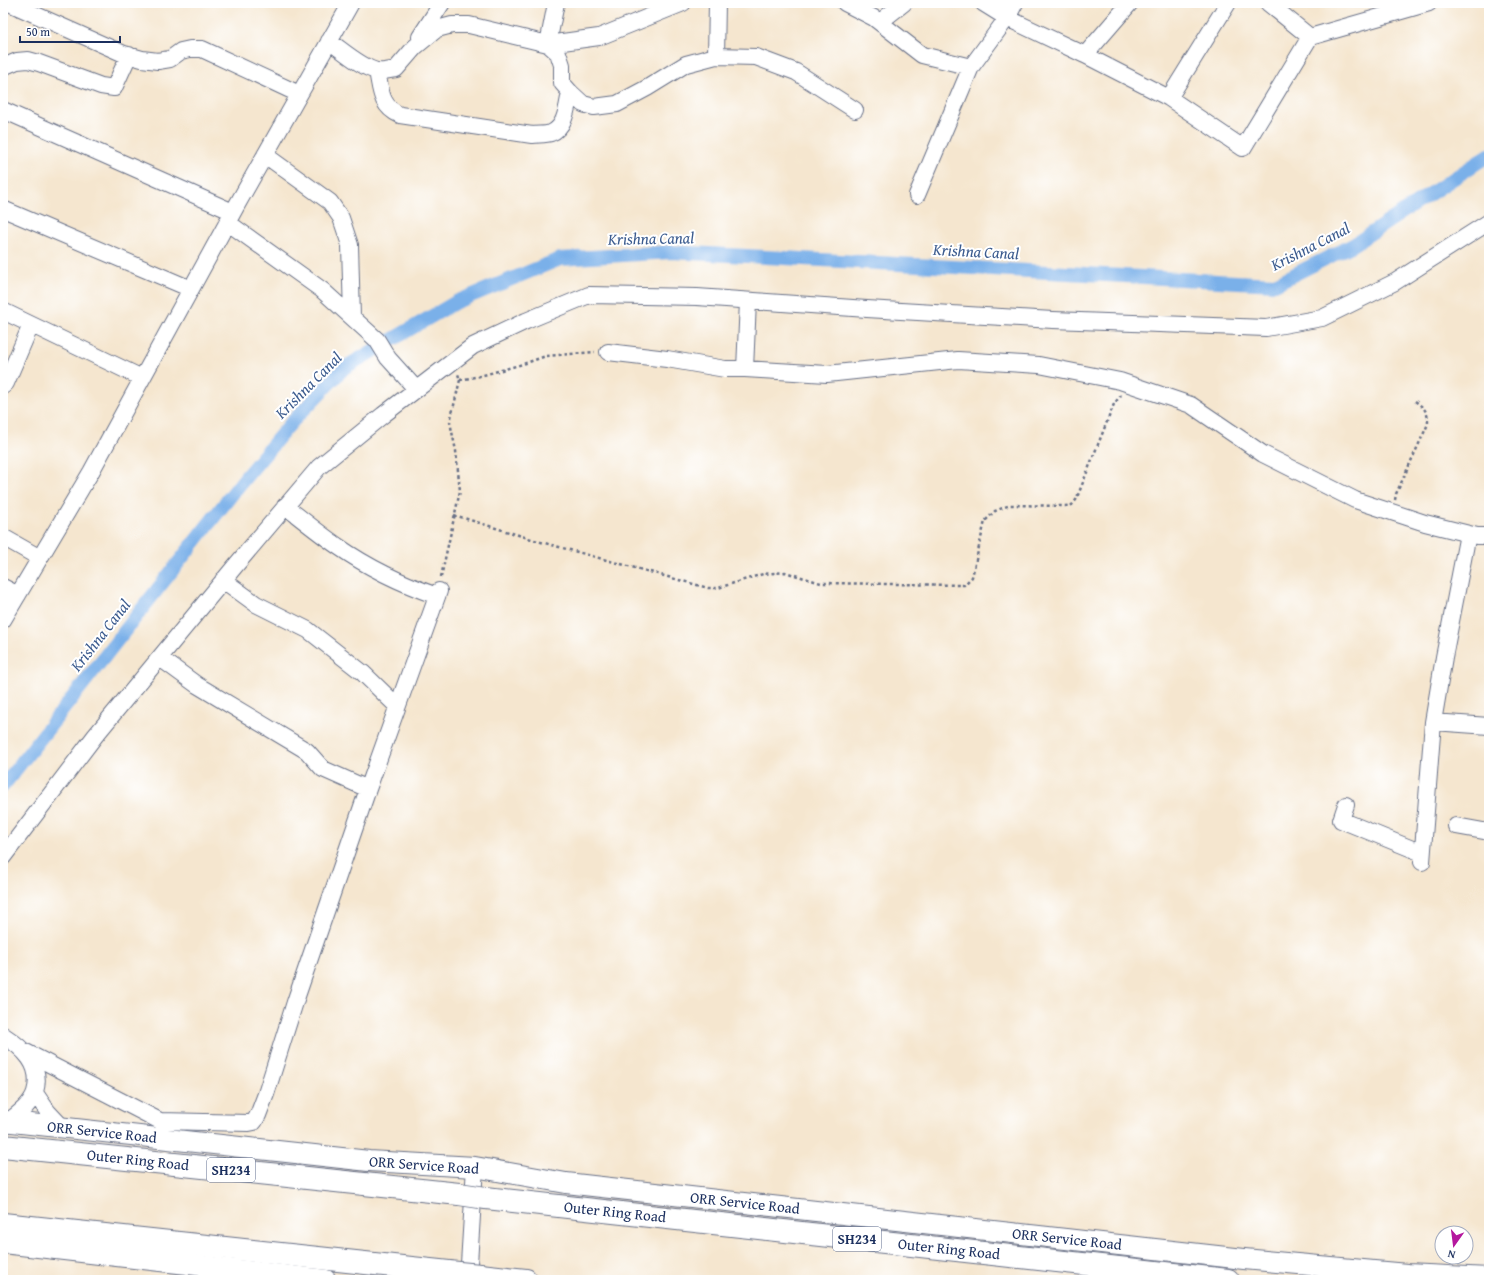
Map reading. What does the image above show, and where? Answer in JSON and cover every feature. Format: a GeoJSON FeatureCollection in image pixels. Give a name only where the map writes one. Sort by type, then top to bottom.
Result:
{"type":"FeatureCollection","features":[{"type":"Feature","properties":{"kind":"highway","name":"Outer Ring Road"},"geometry":{"type":"LineString","coordinates":[[3,1146],[459,1194],[1228,1280]]}},
{"type":"Feature","properties":{"kind":"highway"},"geometry":{"type":"LineString","coordinates":[[3,1224],[465,1276],[526,1280]]}},
{"type":"Feature","properties":{"kind":"main road","name":"ORR Service Road"},"geometry":{"type":"LineString","coordinates":[[5,1122],[369,1161],[475,1167],[566,1183],[1244,1259],[1342,1269],[1489,1278]]}},
{"type":"Feature","properties":{"kind":"main road"},"geometry":{"type":"LineString","coordinates":[[3,1243],[247,1276],[326,1280]]}},
{"type":"Feature","properties":{"kind":"main road"},"geometry":{"type":"LineString","coordinates":[[1342,1269],[1403,1261],[1473,1264],[1489,1267]]}},
{"type":"Feature","properties":{"kind":"street"},"geometry":{"type":"LineString","coordinates":[[9,3],[129,55],[158,61],[170,59],[181,51],[190,49],[202,50],[299,94]]}},
{"type":"Feature","properties":{"kind":"street"},"geometry":{"type":"LineString","coordinates":[[3,620],[91,472],[230,217],[351,3]]}},
{"type":"Feature","properties":{"kind":"street"},"geometry":{"type":"LineString","coordinates":[[330,41],[361,63],[377,71],[396,69],[414,47],[442,3]]}},
{"type":"Feature","properties":{"kind":"street"},"geometry":{"type":"LineString","coordinates":[[548,44],[556,3]]}},
{"type":"Feature","properties":{"kind":"street"},"geometry":{"type":"LineString","coordinates":[[414,47],[437,30],[452,25],[469,25],[548,44],[599,37],[683,3]]}},
{"type":"Feature","properties":{"kind":"street"},"geometry":{"type":"LineString","coordinates":[[716,56],[717,3]]}},
{"type":"Feature","properties":{"kind":"street"},"geometry":{"type":"LineString","coordinates":[[846,3],[880,22],[922,55],[971,67]]}},
{"type":"Feature","properties":{"kind":"street"},"geometry":{"type":"LineString","coordinates":[[880,22],[904,3]]}},
{"type":"Feature","properties":{"kind":"street"},"geometry":{"type":"LineString","coordinates":[[983,3],[1007,18],[1169,98],[1243,148],[1310,37],[1429,3]]}},
{"type":"Feature","properties":{"kind":"street"},"geometry":{"type":"LineString","coordinates":[[918,195],[971,67],[1007,18],[1015,3]]}},
{"type":"Feature","properties":{"kind":"street"},"geometry":{"type":"LineString","coordinates":[[1084,55],[1130,3]]}},
{"type":"Feature","properties":{"kind":"street"},"geometry":{"type":"LineString","coordinates":[[1169,98],[1228,3]]}},
{"type":"Feature","properties":{"kind":"street"},"geometry":{"type":"LineString","coordinates":[[1268,3],[1310,37]]}},
{"type":"Feature","properties":{"kind":"street"},"geometry":{"type":"LineString","coordinates":[[548,44],[558,53],[562,65],[562,83],[583,104],[594,108],[617,104],[647,88],[686,64],[716,56],[756,57],[796,72],[855,110]]}},
{"type":"Feature","properties":{"kind":"street"},"geometry":{"type":"LineString","coordinates":[[3,67],[17,61],[28,60],[40,63],[100,86],[114,88],[129,55]]}},
{"type":"Feature","properties":{"kind":"street"},"geometry":{"type":"LineString","coordinates":[[377,71],[384,104],[392,111],[400,115],[532,134],[550,133],[558,128],[564,117],[570,92]]}},
{"type":"Feature","properties":{"kind":"street"},"geometry":{"type":"LineString","coordinates":[[3,110],[230,217],[322,290],[377,340],[388,358],[416,389]]}},
{"type":"Feature","properties":{"kind":"street"},"geometry":{"type":"LineString","coordinates":[[265,155],[330,202],[341,218],[350,245],[352,317]]}},
{"type":"Feature","properties":{"kind":"street"},"geometry":{"type":"LineString","coordinates":[[3,209],[191,289]]}},
{"type":"Feature","properties":{"kind":"street"},"geometry":{"type":"LineString","coordinates":[[3,857],[95,736],[223,580],[319,467],[382,415],[473,346],[526,321],[589,295],[697,297],[1054,320],[1266,328],[1322,318],[1395,282],[1489,222]]}},
{"type":"Feature","properties":{"kind":"street"},"geometry":{"type":"LineString","coordinates":[[745,368],[748,301]]}},
{"type":"Feature","properties":{"kind":"street"},"geometry":{"type":"LineString","coordinates":[[3,311],[142,378]]}},
{"type":"Feature","properties":{"kind":"street"},"geometry":{"type":"LineString","coordinates":[[3,386],[6,383],[31,325]]}},
{"type":"Feature","properties":{"kind":"street"},"geometry":{"type":"LineString","coordinates":[[608,352],[667,359],[725,369],[745,368],[827,374],[958,360],[1039,366],[1128,384],[1191,405],[1263,454],[1355,500],[1425,523],[1476,536],[1489,536]]}},
{"type":"Feature","properties":{"kind":"street"},"geometry":{"type":"LineString","coordinates":[[24,1051],[160,1121],[249,1123],[254,1122],[258,1115],[368,789],[438,593],[409,586],[386,575],[340,548],[285,506]]}},
{"type":"Feature","properties":{"kind":"street"},"geometry":{"type":"LineString","coordinates":[[1346,805],[1341,820],[1422,857],[1433,722],[1444,656],[1468,534]]}},
{"type":"Feature","properties":{"kind":"street"},"geometry":{"type":"LineString","coordinates":[[3,537],[40,558]]}},
{"type":"Feature","properties":{"kind":"street"},"geometry":{"type":"LineString","coordinates":[[223,580],[256,604],[308,630],[363,673],[397,706]]}},
{"type":"Feature","properties":{"kind":"street"},"geometry":{"type":"LineString","coordinates":[[3,588],[18,595]]}},
{"type":"Feature","properties":{"kind":"street"},"geometry":{"type":"LineString","coordinates":[[160,658],[197,685],[303,749],[323,769],[368,789]]}},
{"type":"Feature","properties":{"kind":"street"},"geometry":{"type":"LineString","coordinates":[[1433,722],[1489,726]]}},
{"type":"Feature","properties":{"kind":"street"},"geometry":{"type":"LineString","coordinates":[[1456,826],[1489,832]]}},
{"type":"Feature","properties":{"kind":"street"},"geometry":{"type":"LineString","coordinates":[[3,1035],[19,1045],[32,1060],[36,1079],[35,1093],[23,1109],[5,1122]]}},
{"type":"Feature","properties":{"kind":"street"},"geometry":{"type":"LineString","coordinates":[[35,1093],[44,1107],[63,1128]]}},
{"type":"Feature","properties":{"kind":"street"},"geometry":{"type":"LineString","coordinates":[[465,1276],[475,1167]]}},
{"type":"Feature","properties":{"kind":"path"},"geometry":{"type":"LineString","coordinates":[[460,380],[480,376],[546,356],[608,352]]}},
{"type":"Feature","properties":{"kind":"path"},"geometry":{"type":"LineString","coordinates":[[438,593],[460,491],[456,451],[450,422],[460,380],[455,360]]}},
{"type":"Feature","properties":{"kind":"path"},"geometry":{"type":"LineString","coordinates":[[454,515],[541,542],[708,588],[718,588],[764,574],[785,572],[821,584],[964,585],[972,577],[985,521],[994,511],[1010,505],[1072,505],[1076,500],[1114,404],[1128,384]]}},
{"type":"Feature","properties":{"kind":"path"},"geometry":{"type":"LineString","coordinates":[[1394,512],[1396,494],[1428,424],[1428,415],[1426,410],[1415,401]]}},
{"type":"Feature","properties":{"kind":"waterway","name":"Krishna Canal"},"geometry":{"type":"LineString","coordinates":[[3,786],[244,479],[291,423],[344,368],[456,302],[560,259],[671,252],[1275,284],[1353,245],[1489,155]]}}]}
